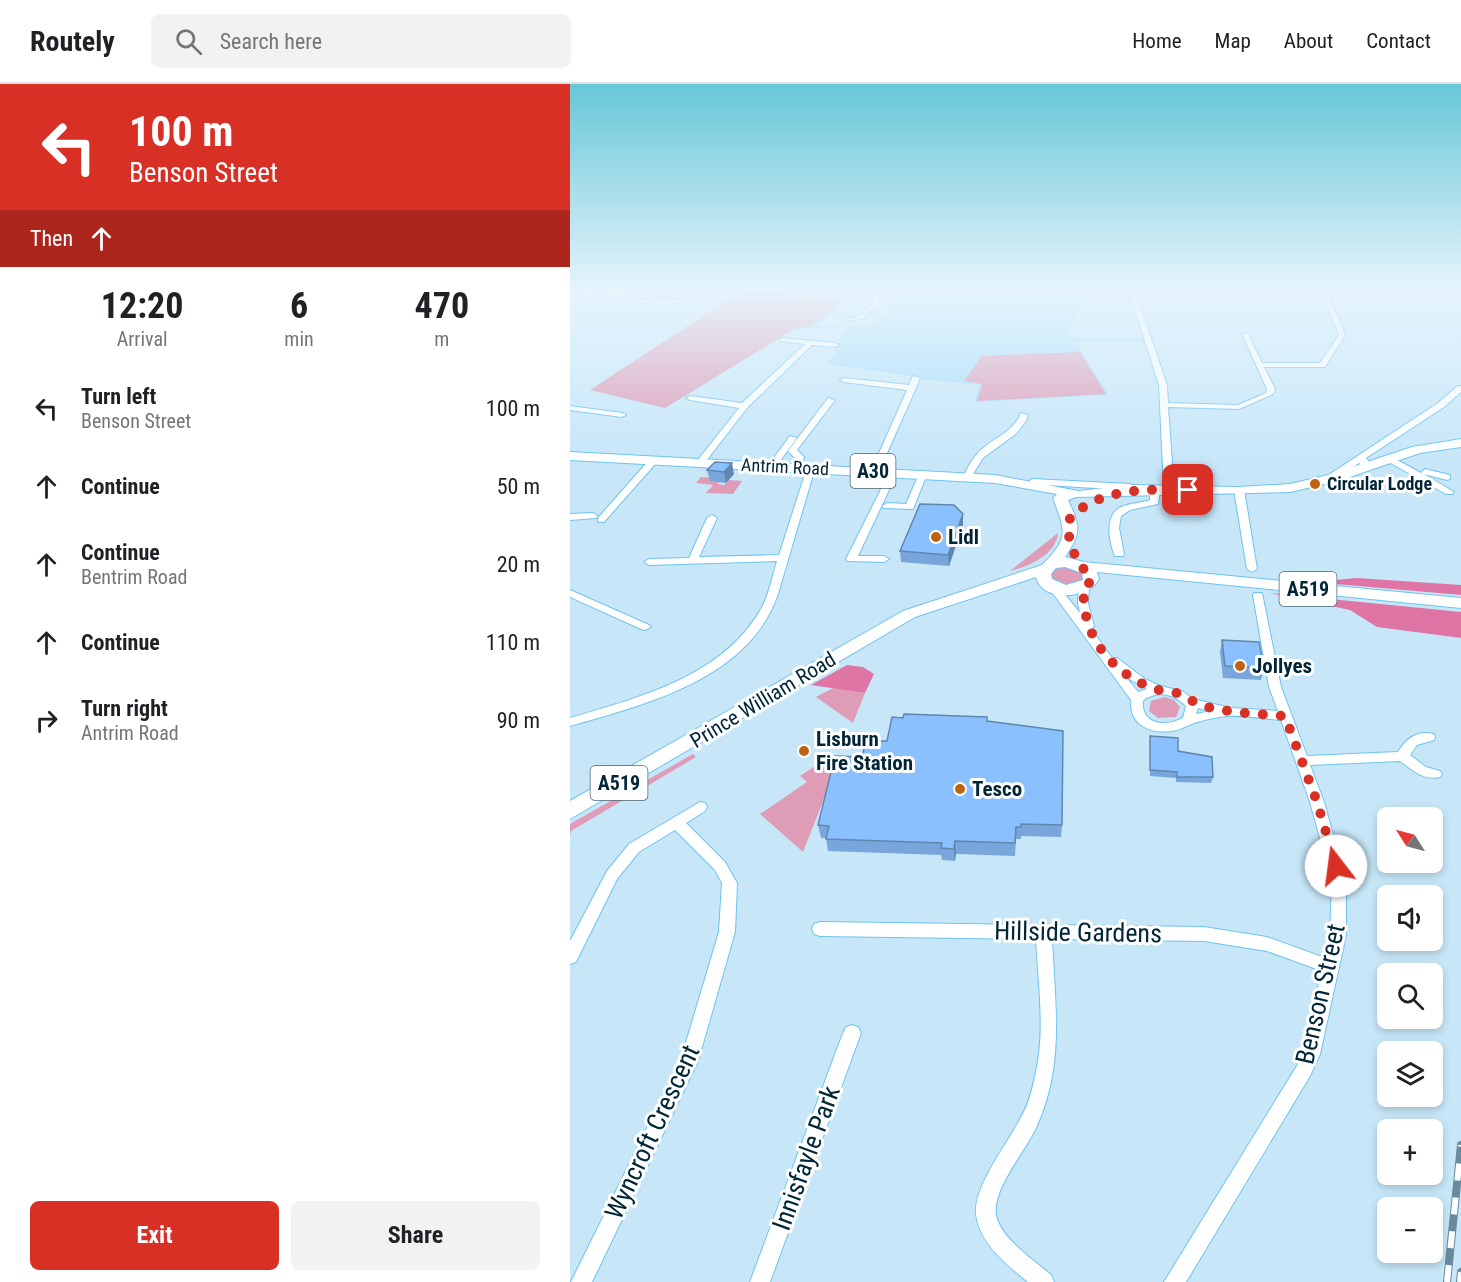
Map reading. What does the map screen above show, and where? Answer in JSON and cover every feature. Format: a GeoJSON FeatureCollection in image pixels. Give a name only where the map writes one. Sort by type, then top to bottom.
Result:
{"type":"FeatureCollection","features":[{"type":"Feature","properties":{"kind":"main road"},"geometry":{"type":"LineString","coordinates":[[1054,588],[1042,577],[1069,541],[1074,500],[1138,490],[1290,488],[1327,480],[1364,461],[1388,458],[1429,446],[1461,443]]}},
{"type":"Feature","properties":{"kind":"main road","name":"Antrim Road"},"geometry":{"type":"LineString","coordinates":[[570,456],[995,479],[1034,485],[1074,500]]}},
{"type":"Feature","properties":{"kind":"main road"},"geometry":{"type":"LineString","coordinates":[[1069,541],[1081,565],[1091,575],[1086,585]]}},
{"type":"Feature","properties":{"kind":"main road","name":"A519"},"geometry":{"type":"LineString","coordinates":[[1049,567],[1065,562],[1459,603]]}},
{"type":"Feature","properties":{"kind":"main road","name":"Prince William Road"},"geometry":{"type":"LineString","coordinates":[[570,811],[909,614],[1049,567]]}},
{"type":"Feature","properties":{"kind":"main road","name":"A519"},"geometry":{"type":"LineString","coordinates":[[1054,588],[1069,590],[1116,577],[1160,573]]}},
{"type":"Feature","properties":{"kind":"main road","name":"Prince William Road"},"geometry":{"type":"LineString","coordinates":[[958,596],[1025,587],[1054,588]]}},
{"type":"Feature","properties":{"kind":"street"},"geometry":{"type":"LineString","coordinates":[[700,463],[744,406],[806,347]]}},
{"type":"Feature","properties":{"kind":"street"},"geometry":{"type":"LineString","coordinates":[[1119,554],[1113,529],[1119,513],[1125,508],[1155,502],[1162,489],[1165,405],[1153,347]]}},
{"type":"Feature","properties":{"kind":"street"},"geometry":{"type":"LineString","coordinates":[[1165,405],[1245,406],[1269,394],[1271,389],[1251,347]]}},
{"type":"Feature","properties":{"kind":"street"},"geometry":{"type":"LineString","coordinates":[[1260,365],[1322,365],[1334,347]]}},
{"type":"Feature","properties":{"kind":"street"},"geometry":{"type":"LineString","coordinates":[[850,372],[842,383],[912,388]]}},
{"type":"Feature","properties":{"kind":"street"},"geometry":{"type":"LineString","coordinates":[[874,471],[916,378]]}},
{"type":"Feature","properties":{"kind":"street"},"geometry":{"type":"LineString","coordinates":[[1364,461],[1461,388]]}},
{"type":"Feature","properties":{"kind":"street"},"geometry":{"type":"LineString","coordinates":[[690,398],[744,406]]}},
{"type":"Feature","properties":{"kind":"street"},"geometry":{"type":"LineString","coordinates":[[570,722],[638,701],[698,676],[730,654],[755,629],[768,607],[784,558],[804,468],[800,457],[792,451],[831,400]]}},
{"type":"Feature","properties":{"kind":"street"},"geometry":{"type":"LineString","coordinates":[[771,467],[821,401]]}},
{"type":"Feature","properties":{"kind":"street"},"geometry":{"type":"LineString","coordinates":[[570,408],[622,415]]}},
{"type":"Feature","properties":{"kind":"street"},"geometry":{"type":"LineString","coordinates":[[967,477],[974,462],[985,450],[1018,429],[1024,415]]}},
{"type":"Feature","properties":{"kind":"street"},"geometry":{"type":"LineString","coordinates":[[1388,458],[1449,492]]}},
{"type":"Feature","properties":{"kind":"street"},"geometry":{"type":"LineString","coordinates":[[570,516],[597,518],[654,460]]}},
{"type":"Feature","properties":{"kind":"street"},"geometry":{"type":"LineString","coordinates":[[1420,474],[1426,472],[1447,477]]}},
{"type":"Feature","properties":{"kind":"street"},"geometry":{"type":"LineString","coordinates":[[884,559],[851,559],[893,473]]}},
{"type":"Feature","properties":{"kind":"street"},"geometry":{"type":"LineString","coordinates":[[886,506],[910,507],[923,474]]}},
{"type":"Feature","properties":{"kind":"street"},"geometry":{"type":"LineString","coordinates":[[1034,485],[1074,500],[1130,487],[1138,490]]}},
{"type":"Feature","properties":{"kind":"street"},"geometry":{"type":"LineString","coordinates":[[1239,490],[1252,569]]}},
{"type":"Feature","properties":{"kind":"street"},"geometry":{"type":"LineString","coordinates":[[693,560],[712,518]]}},
{"type":"Feature","properties":{"kind":"street"},"geometry":{"type":"LineString","coordinates":[[649,562],[784,558]]}},
{"type":"Feature","properties":{"kind":"street"},"geometry":{"type":"LineString","coordinates":[[1086,585],[1083,603],[1089,630]]}},
{"type":"Feature","properties":{"kind":"street"},"geometry":{"type":"LineString","coordinates":[[1054,588],[1089,630],[1137,700],[1137,713],[1149,724],[1167,728],[1176,727],[1189,720],[1232,712]]}},
{"type":"Feature","properties":{"kind":"street"},"geometry":{"type":"LineString","coordinates":[[570,593],[645,627]]}},
{"type":"Feature","properties":{"kind":"street","name":"Benson Street"},"geometry":{"type":"LineString","coordinates":[[1174,1282],[1304,1071],[1311,1054],[1338,935],[1339,881],[1333,851],[1273,676],[1258,595]]}},
{"type":"Feature","properties":{"kind":"street"},"geometry":{"type":"LineString","coordinates":[[1104,655],[1141,682],[1158,690]]}},
{"type":"Feature","properties":{"kind":"street"},"geometry":{"type":"LineString","coordinates":[[1137,700],[1142,695],[1158,690],[1173,691],[1189,702],[1232,712],[1285,716]]}},
{"type":"Feature","properties":{"kind":"street"},"geometry":{"type":"LineString","coordinates":[[1189,702],[1192,711],[1189,720]]}},
{"type":"Feature","properties":{"kind":"street"},"geometry":{"type":"LineString","coordinates":[[1403,756],[1407,744],[1414,739],[1429,737]]}},
{"type":"Feature","properties":{"kind":"street"},"geometry":{"type":"LineString","coordinates":[[1302,761],[1403,756],[1416,767],[1435,774]]}},
{"type":"Feature","properties":{"kind":"street"},"geometry":{"type":"LineString","coordinates":[[570,957],[612,875],[634,848],[700,807]]}},
{"type":"Feature","properties":{"kind":"street","name":"Wyncroft Crescent"},"geometry":{"type":"LineString","coordinates":[[581,1282],[689,1061],[727,932],[730,883],[720,866],[676,822]]}},
{"type":"Feature","properties":{"kind":"street","name":"Hillside Gardens"},"geometry":{"type":"LineString","coordinates":[[820,929],[1044,930],[1204,934],[1267,944],[1330,967]]}},
{"type":"Feature","properties":{"kind":"street"},"geometry":{"type":"LineString","coordinates":[[1044,930],[1047,1050],[1042,1088],[1027,1126],[996,1179],[986,1211],[992,1231],[1015,1257],[1044,1282]]}},
{"type":"Feature","properties":{"kind":"street","name":"Innisfayle Park"},"geometry":{"type":"LineString","coordinates":[[760,1282],[852,1034]]}},
{"type":"Feature","properties":{"kind":"shaded area"},"geometry":{"type":"Polygon","coordinates":[[[656,347],[764,347],[665,408],[590,390],[656,347]]]}},
{"type":"Feature","properties":{"kind":"shaded area"},"geometry":{"type":"Polygon","coordinates":[[[656,347],[765,347],[665,408],[590,390],[656,347]]]}},
{"type":"Feature","properties":{"kind":"shaded area"},"geometry":{"type":"Polygon","coordinates":[[[836,347],[1079,347],[1108,395],[974,402],[980,385],[911,378],[912,376],[826,364],[836,352],[836,347]]]}},
{"type":"Feature","properties":{"kind":"shaded area"},"geometry":{"type":"Polygon","coordinates":[[[1080,352],[1106,394],[977,401],[982,384],[964,381],[982,356],[1080,352]]]}},
{"type":"Feature","properties":{"kind":"shaded area"},"geometry":{"type":"Polygon","coordinates":[[[701,477],[713,478],[719,482],[718,484],[724,485],[729,480],[742,481],[733,494],[706,493],[713,485],[696,483],[701,477]]]}},
{"type":"Feature","properties":{"kind":"shaded area"},"geometry":{"type":"Polygon","coordinates":[[[1058,533],[1056,541],[1047,553],[1033,563],[1010,571],[1058,533]]]}},
{"type":"Feature","properties":{"kind":"shaded area"},"geometry":{"type":"Polygon","coordinates":[[[1064,566],[1081,570],[1086,579],[1069,587],[1050,579],[1051,572],[1064,566]]]}},
{"type":"Feature","properties":{"kind":"shaded area"},"geometry":{"type":"Polygon","coordinates":[[[1357,578],[1461,585],[1461,595],[1313,582],[1357,578]]]}},
{"type":"Feature","properties":{"kind":"shaded area"},"geometry":{"type":"Polygon","coordinates":[[[1270,593],[1461,612],[1461,638],[1377,627],[1350,610],[1270,593]]]}},
{"type":"Feature","properties":{"kind":"shaded area"},"geometry":{"type":"Polygon","coordinates":[[[847,665],[863,667],[874,674],[865,693],[811,685],[847,665]]]}},
{"type":"Feature","properties":{"kind":"shaded area"},"geometry":{"type":"Polygon","coordinates":[[[833,688],[865,693],[853,723],[816,697],[833,688]]]}},
{"type":"Feature","properties":{"kind":"shaded area"},"geometry":{"type":"Polygon","coordinates":[[[1165,697],[1174,700],[1180,707],[1176,717],[1158,718],[1149,711],[1151,701],[1165,697]]]}},
{"type":"Feature","properties":{"kind":"shaded area"},"geometry":{"type":"Polygon","coordinates":[[[693,754],[696,757],[571,831],[570,835],[570,824],[693,754]]]}},
{"type":"Feature","properties":{"kind":"shaded area"},"geometry":{"type":"Polygon","coordinates":[[[826,759],[839,761],[803,852],[760,814],[807,782],[800,776],[826,759]]]}},
{"type":"Feature","properties":{"kind":"building"},"geometry":{"type":"Polygon","coordinates":[[[715,462],[732,463],[724,472],[707,470],[715,462]]]}},
{"type":"Feature","properties":{"kind":"building","name":"Lidl"},"geometry":{"type":"Polygon","coordinates":[[[920,504],[954,505],[963,514],[948,555],[900,551],[920,504]]]}},
{"type":"Feature","properties":{"kind":"building"},"geometry":{"type":"Polygon","coordinates":[[[1222,640],[1259,642],[1264,668],[1225,666],[1222,640]]]}},
{"type":"Feature","properties":{"kind":"building","name":"Tesco"},"geometry":{"type":"Polygon","coordinates":[[[904,714],[987,717],[987,721],[1063,731],[1062,825],[1021,824],[1021,827],[1016,827],[1015,843],[955,841],[954,849],[941,848],[942,843],[826,839],[829,826],[818,825],[835,756],[862,757],[866,741],[887,741],[892,717],[903,718],[904,714]]]}},
{"type":"Feature","properties":{"kind":"building"},"geometry":{"type":"Polygon","coordinates":[[[1150,736],[1178,738],[1178,751],[1212,757],[1213,777],[1177,777],[1177,772],[1150,770],[1150,736]]]}},
{"type":"Feature","properties":{"kind":"railway"},"geometry":{"type":"LineString","coordinates":[[1447,1282],[1461,1145]]}},
{"type":"Feature","properties":{"kind":"railway"},"geometry":{"type":"LineString","coordinates":[[1460,1282],[1461,1272]]}},
{"type":"Feature","properties":{"kind":"place","name":"Circular Lodge"},"geometry":{"type":"Point","coordinates":[1315,484]}},
{"type":"Feature","properties":{"kind":"place","name":"Lidl"},"geometry":{"type":"Point","coordinates":[936,537]}},
{"type":"Feature","properties":{"kind":"place","name":"Jollyes"},"geometry":{"type":"Point","coordinates":[1240,666]}},
{"type":"Feature","properties":{"kind":"place","name":"Lisburn Fire Station"},"geometry":{"type":"Point","coordinates":[804,751]}},
{"type":"Feature","properties":{"kind":"place","name":"Tesco"},"geometry":{"type":"Point","coordinates":[960,789]}},
{"type":"Feature","properties":{"kind":"route"},"geometry":{"type":"LineString","coordinates":[[1188,490],[1155,489],[1120,492],[1085,504],[1070,517],[1069,541],[1079,565],[1085,567],[1091,575],[1089,583],[1084,587],[1083,603],[1089,630],[1104,655],[1141,682],[1158,690],[1173,691],[1189,702],[1207,707],[1232,712],[1285,716],[1317,802],[1336,866]]}}]}
